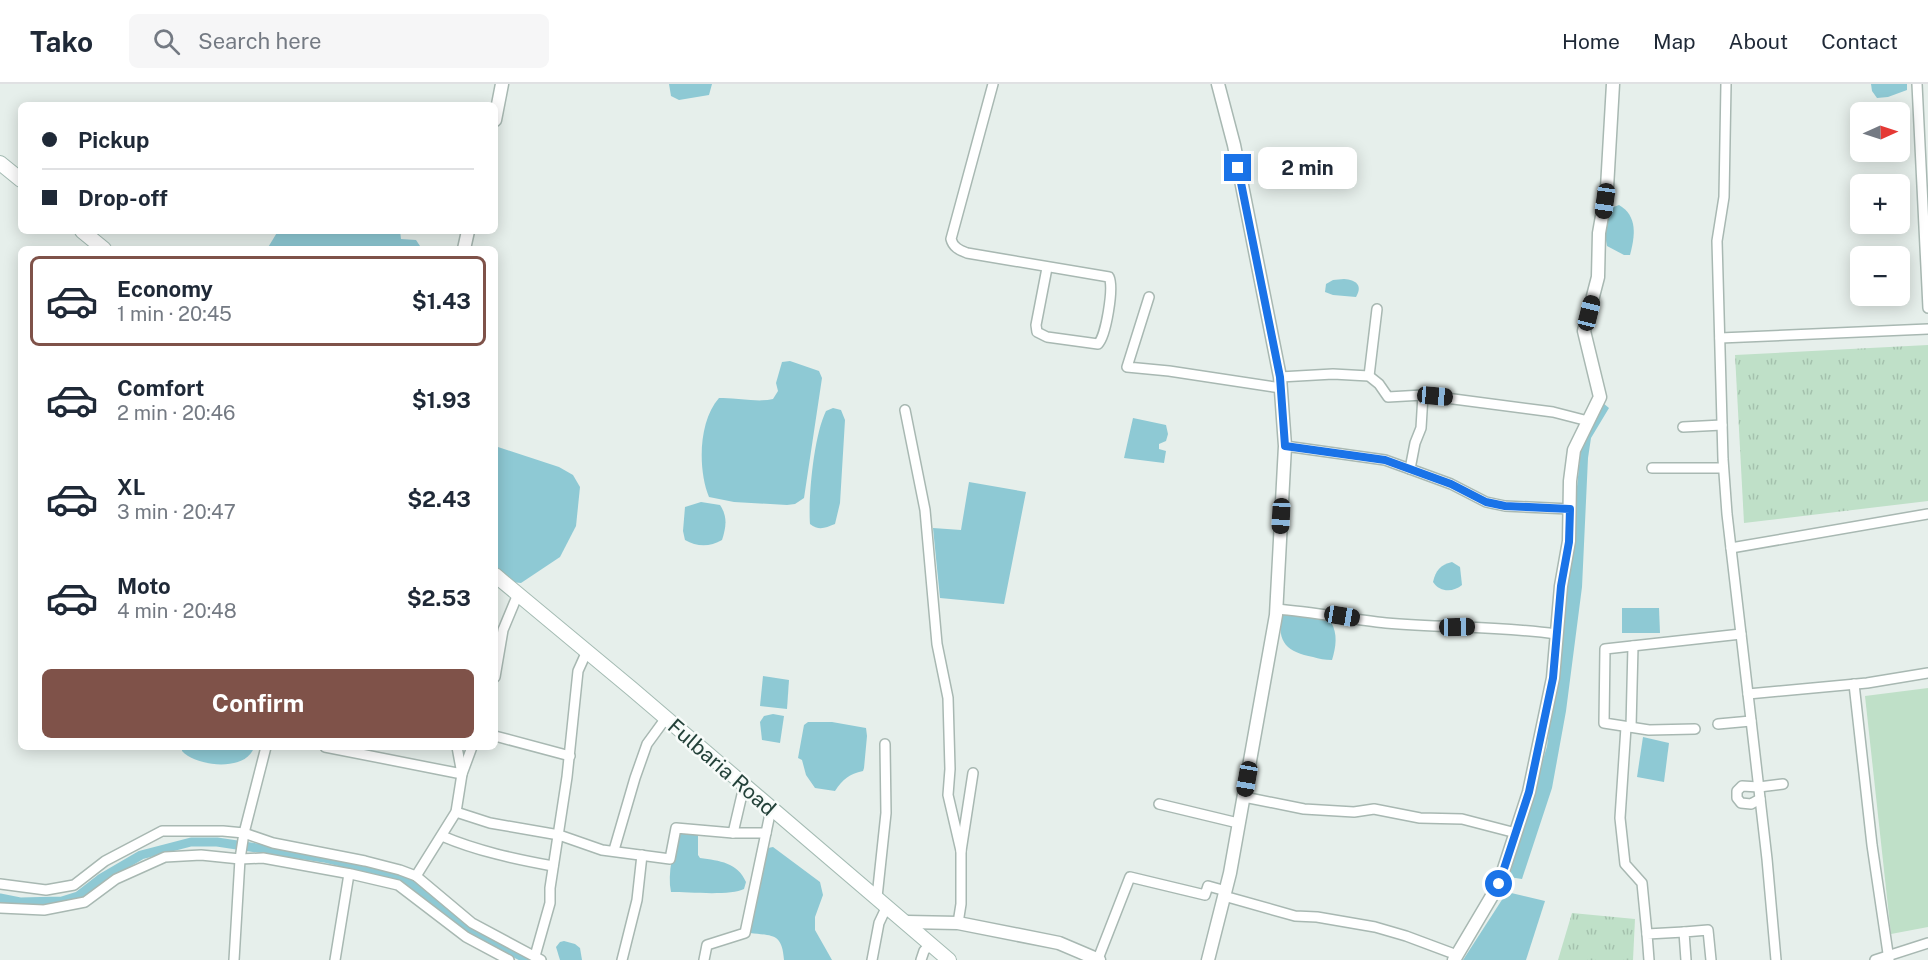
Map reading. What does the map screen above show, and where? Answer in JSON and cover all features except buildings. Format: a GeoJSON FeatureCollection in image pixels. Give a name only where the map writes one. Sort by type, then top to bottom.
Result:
{"type":"FeatureCollection","features":[{"type":"Feature","properties":{"kind":"main road"},"geometry":{"type":"LineString","coordinates":[[0,163],[18,178]]}},
{"type":"Feature","properties":{"kind":"main road"},"geometry":{"type":"LineString","coordinates":[[86,234],[100,246]]}},
{"type":"Feature","properties":{"kind":"main road","name":"Fulbaria Road"},"geometry":{"type":"LineString","coordinates":[[498,577],[949,960]]}},
{"type":"Feature","properties":{"kind":"street"},"geometry":{"type":"LineString","coordinates":[[498,105],[502,84]]}},
{"type":"Feature","properties":{"kind":"street"},"geometry":{"type":"LineString","coordinates":[[993,84],[951,239],[952,243],[966,253],[1109,277],[1112,286],[1103,339],[1098,344],[1047,337],[1037,332],[1036,325],[1047,268]]}},
{"type":"Feature","properties":{"kind":"street"},"geometry":{"type":"LineString","coordinates":[[1208,960],[1225,893],[1244,797],[1276,609],[1285,446],[1280,382],[1234,145],[1218,84]]}},
{"type":"Feature","properties":{"kind":"street"},"geometry":{"type":"LineString","coordinates":[[907,922],[958,923],[1059,943],[1098,960],[1130,876],[1205,895],[1208,886],[1295,916],[1317,917],[1375,927],[1406,936],[1456,958],[1499,884],[1529,792],[1550,690],[1561,586],[1569,542],[1574,450],[1600,397],[1584,331],[1598,277],[1599,233],[1606,188],[1613,84]]}},
{"type":"Feature","properties":{"kind":"street"},"geometry":{"type":"LineString","coordinates":[[1726,84],[1724,197],[1717,241],[1723,468],[1776,960]]}},
{"type":"Feature","properties":{"kind":"street"},"geometry":{"type":"LineString","coordinates":[[1917,84],[1928,308]]}},
{"type":"Feature","properties":{"kind":"street"},"geometry":{"type":"LineString","coordinates":[[1149,297],[1127,367],[1280,382],[1333,374],[1370,376],[1388,397],[1423,395],[1553,412],[1588,421]]}},
{"type":"Feature","properties":{"kind":"street"},"geometry":{"type":"LineString","coordinates":[[1370,376],[1377,309]]}},
{"type":"Feature","properties":{"kind":"street"},"geometry":{"type":"LineString","coordinates":[[1719,338],[1928,329]]}},
{"type":"Feature","properties":{"kind":"street"},"geometry":{"type":"LineString","coordinates":[[1410,469],[1415,442],[1421,428],[1423,395]]}},
{"type":"Feature","properties":{"kind":"street"},"geometry":{"type":"LineString","coordinates":[[905,410],[925,510],[936,644],[948,698],[950,769],[948,795],[961,851]]}},
{"type":"Feature","properties":{"kind":"street"},"geometry":{"type":"LineString","coordinates":[[1683,427],[1722,425]]}},
{"type":"Feature","properties":{"kind":"street"},"geometry":{"type":"LineString","coordinates":[[1285,446],[1385,460],[1451,484],[1486,502],[1505,506],[1570,509]]}},
{"type":"Feature","properties":{"kind":"street"},"geometry":{"type":"LineString","coordinates":[[1652,468],[1723,468]]}},
{"type":"Feature","properties":{"kind":"street"},"geometry":{"type":"LineString","coordinates":[[1731,548],[1928,514]]}},
{"type":"Feature","properties":{"kind":"street"},"geometry":{"type":"LineString","coordinates":[[498,659],[503,630],[518,594]]}},
{"type":"Feature","properties":{"kind":"street"},"geometry":{"type":"LineString","coordinates":[[1276,609],[1385,622],[1528,630],[1557,634]]}},
{"type":"Feature","properties":{"kind":"street"},"geometry":{"type":"LineString","coordinates":[[1695,729],[1649,730],[1604,723],[1605,649],[1741,634]]}},
{"type":"Feature","properties":{"kind":"street"},"geometry":{"type":"LineString","coordinates":[[1634,646],[1620,818],[1625,864],[1642,883],[1650,960]]}},
{"type":"Feature","properties":{"kind":"street"},"geometry":{"type":"LineString","coordinates":[[0,884],[46,890],[74,885],[105,861],[162,831],[244,832],[273,843],[314,849],[416,876],[472,923],[538,958],[550,903],[553,866],[560,835],[578,671],[587,651]]}},
{"type":"Feature","properties":{"kind":"street"},"geometry":{"type":"LineString","coordinates":[[1748,694],[1854,684],[1928,673]]}},
{"type":"Feature","properties":{"kind":"street"},"geometry":{"type":"LineString","coordinates":[[1854,684],[1888,958]]}},
{"type":"Feature","properties":{"kind":"street"},"geometry":{"type":"LineString","coordinates":[[614,850],[635,778],[648,744],[666,718]]}},
{"type":"Feature","properties":{"kind":"street"},"geometry":{"type":"LineString","coordinates":[[1718,724],[1751,721]]}},
{"type":"Feature","properties":{"kind":"street"},"geometry":{"type":"LineString","coordinates":[[498,737],[570,756]]}},
{"type":"Feature","properties":{"kind":"street"},"geometry":{"type":"LineString","coordinates":[[872,960],[882,902],[886,813],[885,744]]}},
{"type":"Feature","properties":{"kind":"street"},"geometry":{"type":"LineString","coordinates":[[234,960],[240,859],[244,832],[265,750]]}},
{"type":"Feature","properties":{"kind":"street"},"geometry":{"type":"LineString","coordinates":[[340,750],[462,774]]}},
{"type":"Feature","properties":{"kind":"street"},"geometry":{"type":"LineString","coordinates":[[458,750],[462,774]]}},
{"type":"Feature","properties":{"kind":"street"},"geometry":{"type":"LineString","coordinates":[[416,876],[456,812],[462,774],[471,750]]}},
{"type":"Feature","properties":{"kind":"street"},"geometry":{"type":"LineString","coordinates":[[958,923],[961,904],[961,851],[973,773]]}},
{"type":"Feature","properties":{"kind":"street"},"geometry":{"type":"LineString","coordinates":[[1760,799],[1751,804],[1741,803],[1737,798],[1737,790],[1742,786],[1759,787],[1783,784]]}},
{"type":"Feature","properties":{"kind":"street"},"geometry":{"type":"LineString","coordinates":[[733,833],[744,786]]}},
{"type":"Feature","properties":{"kind":"street"},"geometry":{"type":"LineString","coordinates":[[1244,797],[1304,809],[1354,812],[1374,808],[1419,818],[1462,819],[1516,833]]}},
{"type":"Feature","properties":{"kind":"street"},"geometry":{"type":"LineString","coordinates":[[1159,804],[1238,823]]}},
{"type":"Feature","properties":{"kind":"street"},"geometry":{"type":"LineString","coordinates":[[704,960],[707,945],[745,933],[771,809]]}},
{"type":"Feature","properties":{"kind":"street"},"geometry":{"type":"LineString","coordinates":[[456,812],[490,823],[560,835],[602,850],[670,859],[676,828],[733,833],[766,833]]}},
{"type":"Feature","properties":{"kind":"street"},"geometry":{"type":"LineString","coordinates":[[442,836],[466,846],[510,858],[553,866]]}},
{"type":"Feature","properties":{"kind":"street"},"geometry":{"type":"LineString","coordinates":[[0,908],[44,910],[84,902],[116,879],[165,857],[201,855],[240,859],[262,858],[398,885],[466,937],[508,960]]}},
{"type":"Feature","properties":{"kind":"street"},"geometry":{"type":"LineString","coordinates":[[622,960],[637,900],[642,855]]}},
{"type":"Feature","properties":{"kind":"street"},"geometry":{"type":"LineString","coordinates":[[335,960],[349,874]]}},
{"type":"Feature","properties":{"kind":"street"},"geometry":{"type":"LineString","coordinates":[[1647,934],[1708,930],[1711,960]]}},
{"type":"Feature","properties":{"kind":"street"},"geometry":{"type":"LineString","coordinates":[[1684,932],[1686,960]]}},
{"type":"Feature","properties":{"kind":"street"},"geometry":{"type":"LineString","coordinates":[[921,960],[924,951],[931,943]]}},
{"type":"Feature","properties":{"kind":"street"},"geometry":{"type":"LineString","coordinates":[[1875,960],[1888,958],[1928,943]]}},
{"type":"Feature","properties":{"kind":"green space"},"geometry":{"type":"Polygon","coordinates":[[[1928,345],[1928,501],[1744,523],[1735,355],[1928,345]]]}},
{"type":"Feature","properties":{"kind":"green space"},"geometry":{"type":"Polygon","coordinates":[[[1928,688],[1928,927],[1891,934],[1865,696],[1928,688]]]}},
{"type":"Feature","properties":{"kind":"green space"},"geometry":{"type":"Polygon","coordinates":[[[1572,913],[1635,919],[1633,960],[1558,960],[1572,913]]]}},
{"type":"Feature","properties":{"kind":"water"},"geometry":{"type":"Polygon","coordinates":[[[669,84],[712,84],[709,95],[679,100],[671,96],[669,84]]]}},
{"type":"Feature","properties":{"kind":"water"},"geometry":{"type":"Polygon","coordinates":[[[1871,84],[1907,84],[1907,90],[1888,97],[1877,98],[1872,91],[1871,84]]]}},
{"type":"Feature","properties":{"kind":"water"},"geometry":{"type":"Polygon","coordinates":[[[1619,205],[1629,215],[1634,227],[1630,255],[1624,255],[1607,246],[1608,216],[1611,208],[1619,205]]]}},
{"type":"Feature","properties":{"kind":"water"},"geometry":{"type":"Polygon","coordinates":[[[276,234],[400,234],[401,239],[416,240],[420,246],[269,246],[276,234]]]}},
{"type":"Feature","properties":{"kind":"water"},"geometry":{"type":"Polygon","coordinates":[[[1344,279],[1357,284],[1359,289],[1356,297],[1325,292],[1326,284],[1333,280],[1344,279]]]}},
{"type":"Feature","properties":{"kind":"water"},"geometry":{"type":"Polygon","coordinates":[[[790,361],[819,371],[822,378],[804,498],[795,504],[787,505],[734,502],[709,497],[703,474],[702,446],[712,408],[719,398],[773,399],[778,391],[776,383],[782,362],[790,361]]]}},
{"type":"Feature","properties":{"kind":"water"},"geometry":{"type":"Polygon","coordinates":[[[1603,403],[1609,408],[1591,438],[1588,458],[1582,587],[1566,711],[1552,788],[1522,879],[1509,877],[1547,746],[1565,606],[1581,447],[1603,403]]]}},
{"type":"Feature","properties":{"kind":"water"},"geometry":{"type":"Polygon","coordinates":[[[833,408],[841,410],[845,420],[840,503],[835,524],[819,528],[810,524],[813,466],[822,422],[826,411],[833,408]]]}},
{"type":"Feature","properties":{"kind":"water"},"geometry":{"type":"Polygon","coordinates":[[[1133,418],[1166,425],[1168,434],[1166,441],[1159,444],[1159,449],[1166,451],[1164,463],[1124,458],[1133,418]]]}},
{"type":"Feature","properties":{"kind":"water"},"geometry":{"type":"Polygon","coordinates":[[[498,447],[559,467],[573,475],[580,487],[576,526],[560,557],[521,583],[511,582],[498,571],[498,447]]]}},
{"type":"Feature","properties":{"kind":"water"},"geometry":{"type":"Polygon","coordinates":[[[969,482],[1026,492],[1004,604],[940,598],[933,528],[961,530],[969,482]]]}},
{"type":"Feature","properties":{"kind":"water"},"geometry":{"type":"Polygon","coordinates":[[[701,502],[720,505],[724,514],[725,526],[722,540],[713,544],[699,545],[685,540],[683,531],[685,507],[701,502]]]}},
{"type":"Feature","properties":{"kind":"water"},"geometry":{"type":"Polygon","coordinates":[[[1452,562],[1460,567],[1462,585],[1451,590],[1443,590],[1433,582],[1434,578],[1442,566],[1452,562]]]}},
{"type":"Feature","properties":{"kind":"water"},"geometry":{"type":"Polygon","coordinates":[[[1622,608],[1659,608],[1660,633],[1622,633],[1622,608]]]}},
{"type":"Feature","properties":{"kind":"water"},"geometry":{"type":"Polygon","coordinates":[[[1282,615],[1309,616],[1331,622],[1336,641],[1332,660],[1304,655],[1286,645],[1281,633],[1282,615]]]}},
{"type":"Feature","properties":{"kind":"water"},"geometry":{"type":"Polygon","coordinates":[[[763,676],[789,680],[787,709],[760,706],[763,676]]]}},
{"type":"Feature","properties":{"kind":"water"},"geometry":{"type":"Polygon","coordinates":[[[773,714],[784,716],[780,743],[762,740],[760,722],[764,716],[773,714]]]}},
{"type":"Feature","properties":{"kind":"water"},"geometry":{"type":"Polygon","coordinates":[[[808,722],[832,722],[866,728],[863,771],[847,778],[835,791],[815,788],[806,775],[802,760],[798,758],[804,725],[808,722]]]}},
{"type":"Feature","properties":{"kind":"water"},"geometry":{"type":"Polygon","coordinates":[[[1643,737],[1669,743],[1664,782],[1637,777],[1643,737]]]}},
{"type":"Feature","properties":{"kind":"water"},"geometry":{"type":"Polygon","coordinates":[[[252,750],[242,760],[221,764],[198,761],[182,751],[252,750]]]}},
{"type":"Feature","properties":{"kind":"water"},"geometry":{"type":"Polygon","coordinates":[[[678,830],[698,834],[700,858],[733,866],[746,882],[744,889],[720,893],[671,892],[670,869],[678,830]]]}},
{"type":"Feature","properties":{"kind":"water"},"geometry":{"type":"Polygon","coordinates":[[[773,847],[820,882],[823,895],[815,917],[815,930],[832,960],[784,960],[778,940],[770,936],[750,933],[764,855],[768,848],[773,847]]]}},
{"type":"Feature","properties":{"kind":"water"},"geometry":{"type":"Polygon","coordinates":[[[1507,892],[1545,901],[1526,960],[1463,960],[1507,892]]]}},
{"type":"Feature","properties":{"kind":"water"},"geometry":{"type":"Polygon","coordinates":[[[564,941],[580,948],[582,960],[560,960],[556,947],[564,941]]]}},
{"type":"Feature","properties":{"kind":"waterway"},"geometry":{"type":"LineString","coordinates":[[0,898],[20,902],[62,901],[78,896],[100,879],[141,855],[191,842],[217,842],[324,858],[402,877],[468,930],[529,960]]}},
{"type":"Feature","properties":{"kind":"route"},"geometry":{"type":"LineString","coordinates":[[1238,168],[1280,377],[1285,446],[1385,460],[1451,484],[1486,502],[1505,506],[1570,509],[1569,542],[1561,586],[1553,678],[1529,792],[1499,884]]}}]}
